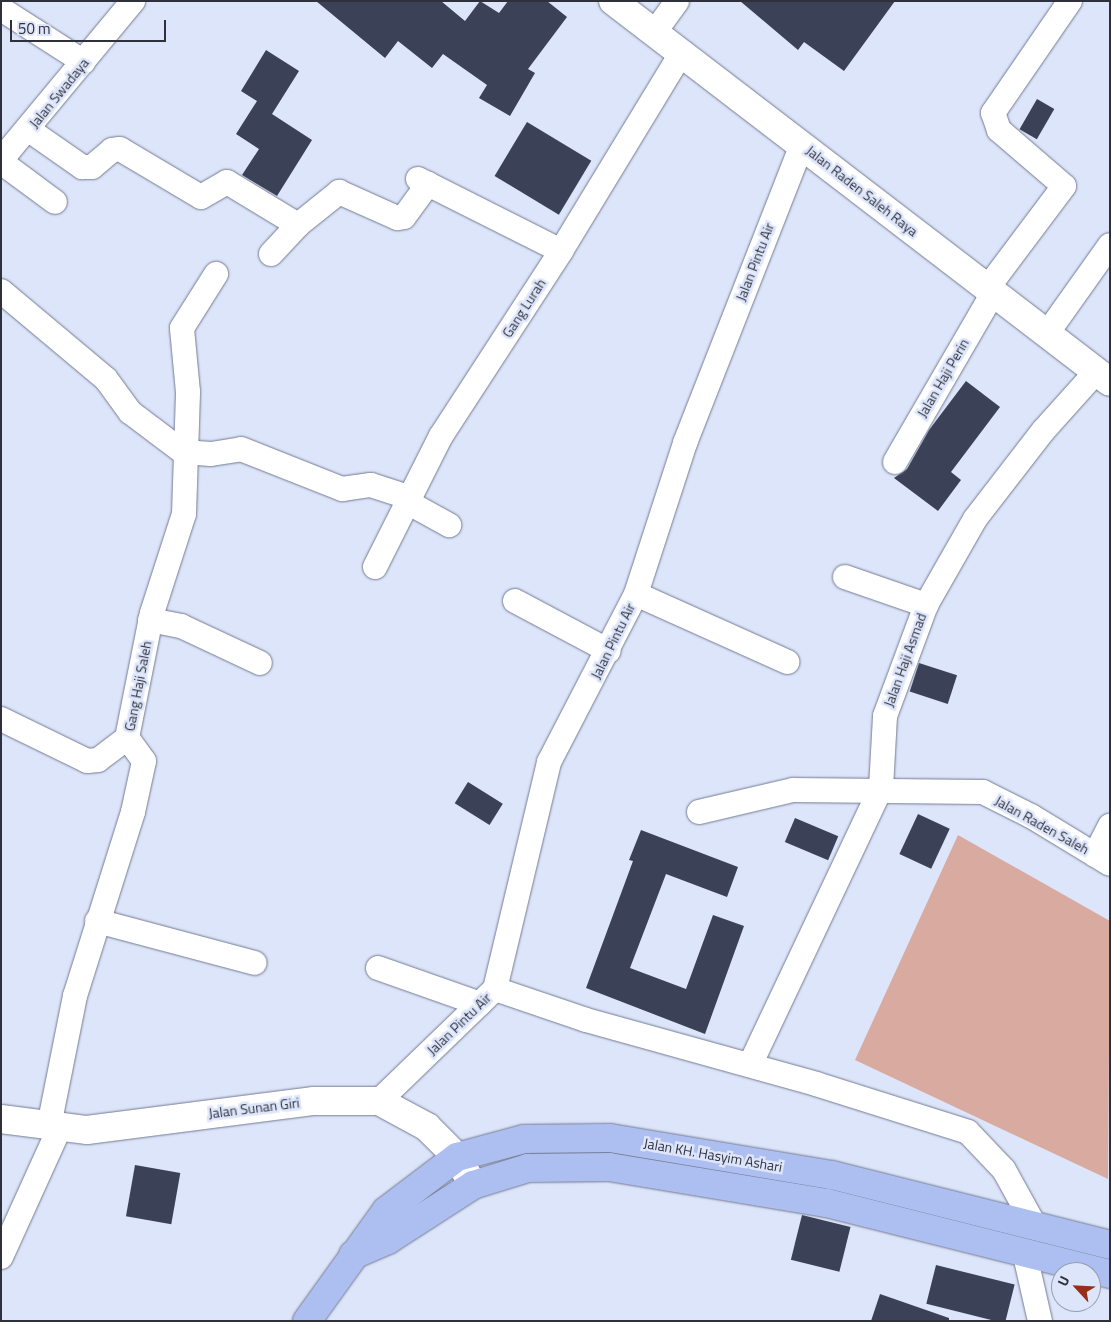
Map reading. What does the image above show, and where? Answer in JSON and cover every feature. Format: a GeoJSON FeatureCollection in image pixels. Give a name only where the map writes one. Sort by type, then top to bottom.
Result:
{"type":"FeatureCollection","features":[{"type":"Feature","properties":{"kind":"main road","name":"Jalan Raden Saleh Raya"},"geometry":{"type":"LineString","coordinates":[[613,1],[802,144],[989,292],[1103,377]]}},
{"type":"Feature","properties":{"kind":"main road","name":"Jalan Sunan Giri"},"geometry":{"type":"LineString","coordinates":[[1,1119],[87,1130],[314,1101],[379,1102],[427,1127],[457,1157],[473,1185]]}},
{"type":"Feature","properties":{"kind":"main road","name":"Jalan KH. Hasyim Ashari"},"geometry":{"type":"LineString","coordinates":[[307,1321],[350,1257],[386,1211],[457,1157],[524,1139],[610,1138],[832,1175],[1036,1228],[1110,1245]]}},
{"type":"Feature","properties":{"kind":"main road","name":"Jalan KH. Hasyim Ashari"},"geometry":{"type":"LineString","coordinates":[[350,1257],[388,1240],[473,1185],[528,1168],[609,1167],[827,1202],[1025,1255],[1110,1274]]}},
{"type":"Feature","properties":{"kind":"main road"},"geometry":{"type":"LineString","coordinates":[[827,1202],[832,1175]]}},
{"type":"Feature","properties":{"kind":"street","name":"Jalan Swadaya"},"geometry":{"type":"LineString","coordinates":[[1,161],[29,130],[133,1]]}},
{"type":"Feature","properties":{"kind":"street"},"geometry":{"type":"LineString","coordinates":[[654,33],[678,1]]}},
{"type":"Feature","properties":{"kind":"street","name":"Jalan Haji Perin"},"geometry":{"type":"LineString","coordinates":[[895,462],[989,292],[1063,182],[999,130],[993,113],[1070,1]]}},
{"type":"Feature","properties":{"kind":"street"},"geometry":{"type":"LineString","coordinates":[[1,9],[84,62]]}},
{"type":"Feature","properties":{"kind":"street","name":"Gang Lurah"},"geometry":{"type":"LineString","coordinates":[[375,567],[441,436],[561,251],[681,54]]}},
{"type":"Feature","properties":{"kind":"street"},"geometry":{"type":"LineString","coordinates":[[29,130],[82,167],[92,168],[112,150],[120,149],[200,197],[227,182],[298,225]]}},
{"type":"Feature","properties":{"kind":"street","name":"Jalan Pintu Air"},"geometry":{"type":"LineString","coordinates":[[379,1102],[487,996],[549,762],[609,651],[636,594],[685,443],[802,144]]}},
{"type":"Feature","properties":{"kind":"street"},"geometry":{"type":"LineString","coordinates":[[1,161],[55,202]]}},
{"type":"Feature","properties":{"kind":"street"},"geometry":{"type":"LineString","coordinates":[[271,254],[298,225],[339,192],[397,218],[404,217],[423,182],[561,251]]}},
{"type":"Feature","properties":{"kind":"street"},"geometry":{"type":"LineString","coordinates":[[1046,335],[1110,245]]}},
{"type":"Feature","properties":{"kind":"street","name":"Gang Haji Saleh"},"geometry":{"type":"LineString","coordinates":[[1,1258],[55,1127],[75,996],[132,812],[144,762],[127,738],[150,620],[184,514],[183,452],[188,392],[182,328],[216,274]]}},
{"type":"Feature","properties":{"kind":"street"},"geometry":{"type":"LineString","coordinates":[[4,298],[106,379],[130,412],[183,452],[211,454],[241,449],[342,489],[370,485],[410,500],[449,525]]}},
{"type":"Feature","properties":{"kind":"street","name":"Jalan Haji Asmad"},"geometry":{"type":"LineString","coordinates":[[750,1065],[881,788],[885,716],[926,605],[975,519],[1043,431],[1103,377]]}},
{"type":"Feature","properties":{"kind":"street"},"geometry":{"type":"LineString","coordinates":[[845,576],[926,605]]}},
{"type":"Feature","properties":{"kind":"street"},"geometry":{"type":"LineString","coordinates":[[636,594],[787,662]]}},
{"type":"Feature","properties":{"kind":"street"},"geometry":{"type":"LineString","coordinates":[[515,601],[609,651]]}},
{"type":"Feature","properties":{"kind":"street"},"geometry":{"type":"LineString","coordinates":[[150,620],[181,626],[260,663]]}},
{"type":"Feature","properties":{"kind":"street"},"geometry":{"type":"LineString","coordinates":[[1,719],[87,761],[98,760],[127,738]]}},
{"type":"Feature","properties":{"kind":"street","name":"Jalan Raden Saleh"},"geometry":{"type":"LineString","coordinates":[[699,812],[793,790],[881,788],[983,792],[1031,816],[1102,859]]}},
{"type":"Feature","properties":{"kind":"street"},"geometry":{"type":"LineString","coordinates":[[1102,859],[1110,826]]}},
{"type":"Feature","properties":{"kind":"street"},"geometry":{"type":"LineString","coordinates":[[97,921],[255,963]]}},
{"type":"Feature","properties":{"kind":"street"},"geometry":{"type":"LineString","coordinates":[[378,968],[586,1020],[750,1065],[968,1132],[1004,1170],[1036,1228]]}},
{"type":"Feature","properties":{"kind":"street"},"geometry":{"type":"LineString","coordinates":[[1025,1255],[1040,1321]]}},
{"type":"Feature","properties":{"kind":"shaded area"},"geometry":{"type":"Polygon","coordinates":[[[958,835],[1110,921],[1108,1179],[855,1060],[958,835]]]}},
{"type":"Feature","properties":{"kind":"building"},"geometry":{"type":"Polygon","coordinates":[[[316,1],[441,1],[465,21],[480,1],[499,13],[508,1],[547,1],[567,17],[528,69],[535,73],[510,116],[479,98],[487,85],[443,54],[432,68],[398,41],[385,58],[316,1]]]}},
{"type":"Feature","properties":{"kind":"building"},"geometry":{"type":"Polygon","coordinates":[[[740,1],[895,1],[844,71],[804,42],[798,50],[740,1]]]}},
{"type":"Feature","properties":{"kind":"building"},"geometry":{"type":"Polygon","coordinates":[[[266,50],[299,71],[272,114],[312,140],[277,196],[242,175],[259,149],[236,134],[257,101],[241,91],[266,50]]]}},
{"type":"Feature","properties":{"kind":"building"},"geometry":{"type":"Polygon","coordinates":[[[1037,99],[1054,109],[1037,139],[1020,129],[1037,99]]]}},
{"type":"Feature","properties":{"kind":"building"},"geometry":{"type":"Polygon","coordinates":[[[527,122],[591,161],[559,215],[495,176],[527,122]]]}},
{"type":"Feature","properties":{"kind":"building"},"geometry":{"type":"Polygon","coordinates":[[[966,381],[1000,407],[951,472],[961,480],[938,511],[894,478],[907,469],[929,430],[966,381]]]}},
{"type":"Feature","properties":{"kind":"building"},"geometry":{"type":"Polygon","coordinates":[[[919,663],[957,675],[948,704],[910,692],[919,663]]]}},
{"type":"Feature","properties":{"kind":"building"},"geometry":{"type":"Polygon","coordinates":[[[468,782],[503,804],[490,825],[455,803],[468,782]]]}},
{"type":"Feature","properties":{"kind":"building"},"geometry":{"type":"Polygon","coordinates":[[[918,814],[950,829],[931,869],[899,854],[918,814]]]}},
{"type":"Feature","properties":{"kind":"building"},"geometry":{"type":"Polygon","coordinates":[[[795,818],[838,836],[828,860],[785,842],[795,818]]]}},
{"type":"Feature","properties":{"kind":"building"},"geometry":{"type":"Polygon","coordinates":[[[641,830],[738,867],[727,897],[666,874],[630,968],[686,989],[713,915],[744,926],[705,1034],[586,988],[633,861],[629,860],[641,830]]]}},
{"type":"Feature","properties":{"kind":"building"},"geometry":{"type":"Polygon","coordinates":[[[135,1165],[180,1173],[171,1224],[126,1216],[135,1165]]]}},
{"type":"Feature","properties":{"kind":"building"},"geometry":{"type":"Polygon","coordinates":[[[802,1215],[851,1227],[839,1272],[791,1260],[802,1215]]]}},
{"type":"Feature","properties":{"kind":"building"},"geometry":{"type":"Polygon","coordinates":[[[936,1265],[1015,1285],[1006,1321],[995,1321],[926,1304],[936,1265]]]}},
{"type":"Feature","properties":{"kind":"building"},"geometry":{"type":"Polygon","coordinates":[[[880,1294],[949,1318],[949,1321],[871,1321],[880,1294]]]}}]}
